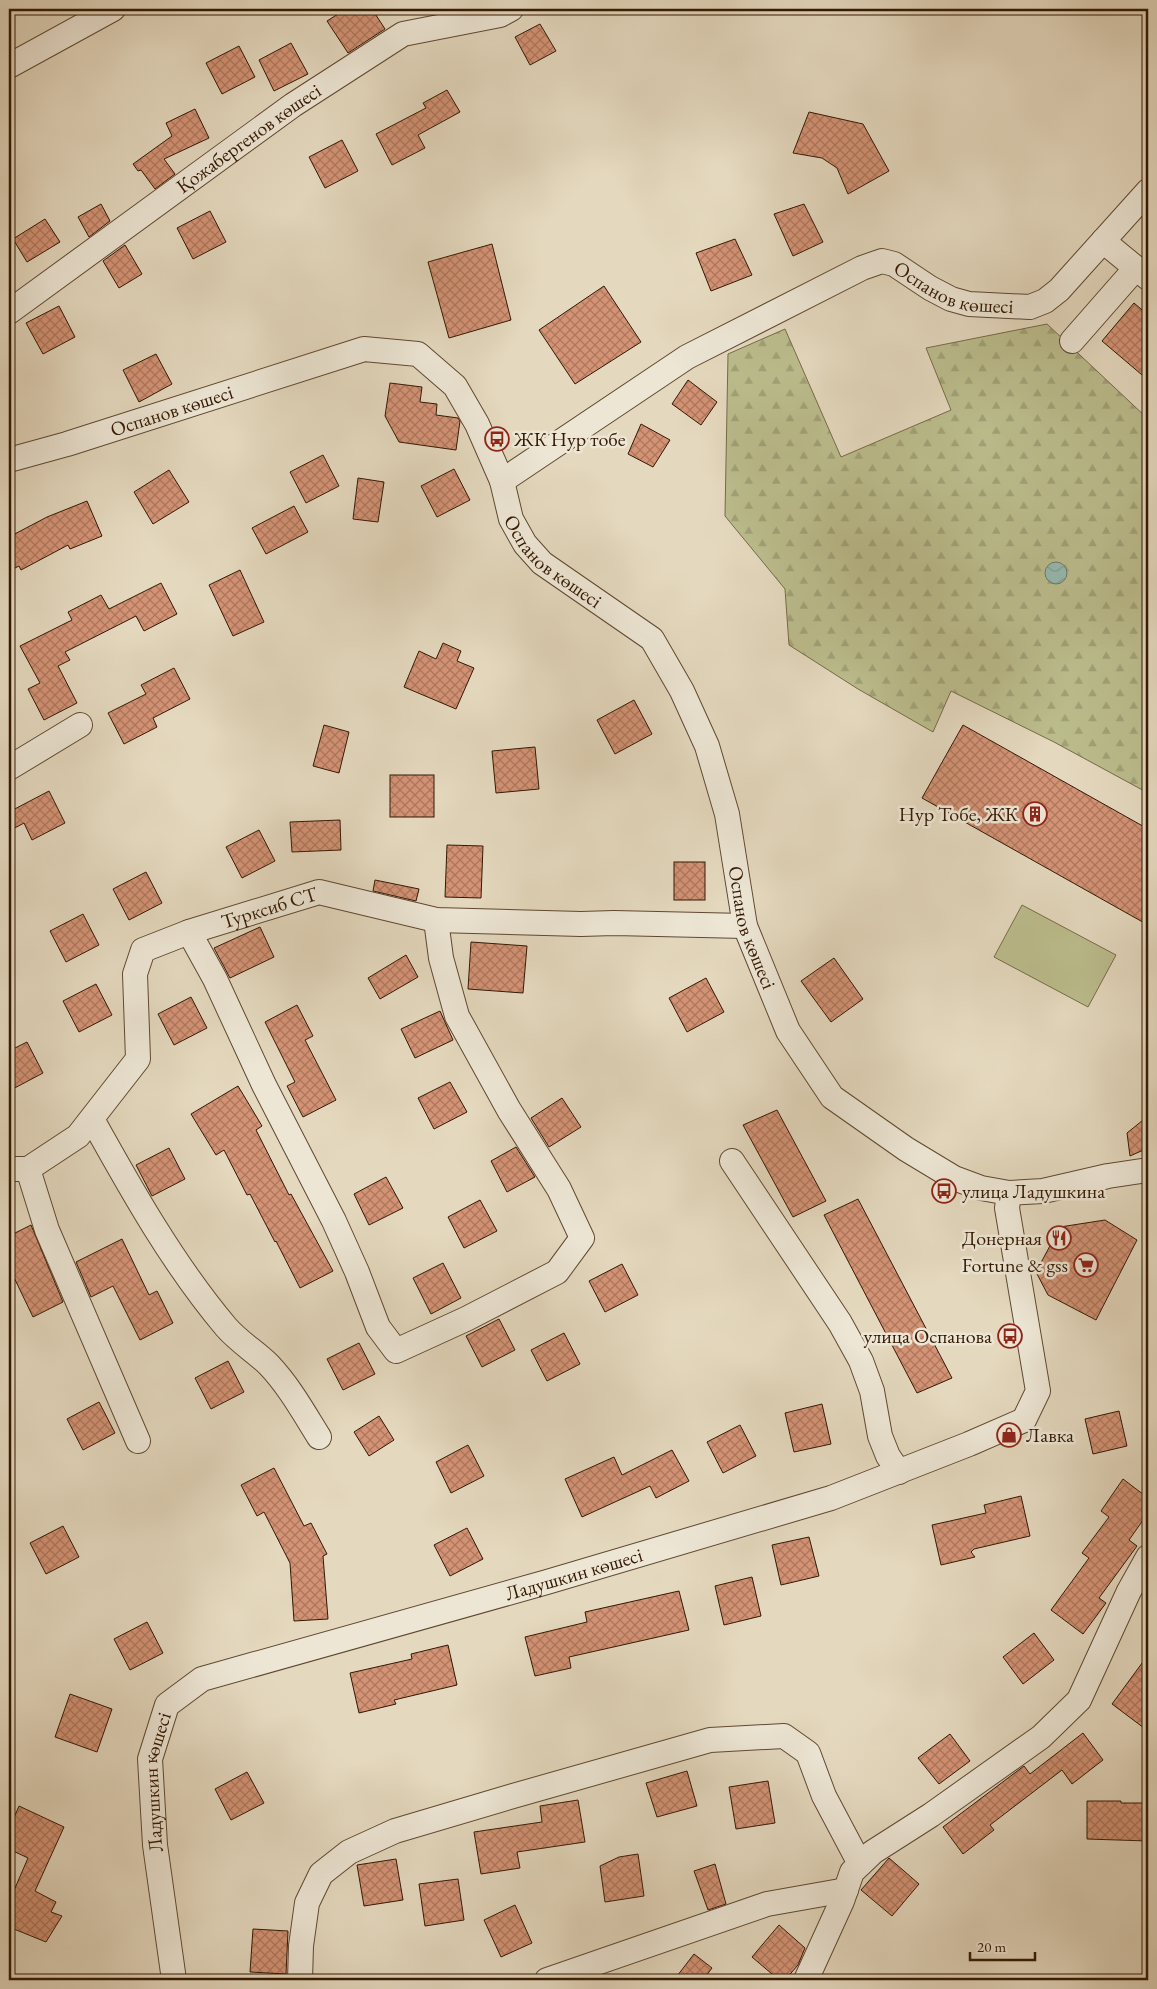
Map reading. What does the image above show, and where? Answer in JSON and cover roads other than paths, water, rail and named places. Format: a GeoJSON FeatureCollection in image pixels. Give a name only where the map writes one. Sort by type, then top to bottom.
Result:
{"type":"FeatureCollection","features":[{"type":"Feature","properties":{"kind":"street"},"geometry":{"type":"LineString","coordinates":[[9,66],[113,9]]}},
{"type":"Feature","properties":{"kind":"street","name":"Қожабергенов көшесі"},"geometry":{"type":"LineString","coordinates":[[9,312],[293,105],[403,34],[500,15],[511,9]]}},
{"type":"Feature","properties":{"kind":"street","name":"Оспанов көшесі"},"geometry":{"type":"LineString","coordinates":[[502,481],[687,357],[862,268],[882,262],[894,264],[930,288],[951,299],[968,304],[1030,307],[1045,301],[1059,290],[1148,191]]}},
{"type":"Feature","properties":{"kind":"street"},"geometry":{"type":"LineString","coordinates":[[1072,341],[1142,273],[1103,241]]}},
{"type":"Feature","properties":{"kind":"street","name":"Оспанов көшесі"},"geometry":{"type":"LineString","coordinates":[[9,460],[67,444],[364,349],[418,354],[454,386],[476,424],[502,481],[511,519],[525,544],[542,563],[652,640],[682,691],[707,746],[727,814],[745,926],[788,1031],[832,1097],[906,1148],[954,1178],[981,1188],[1009,1193],[1043,1191],[1108,1176],[1148,1170]]}},
{"type":"Feature","properties":{"kind":"street"},"geometry":{"type":"LineString","coordinates":[[9,768],[80,725]]}},
{"type":"Feature","properties":{"kind":"street","name":"Турксиб СТ"},"geometry":{"type":"LineString","coordinates":[[19,1169],[78,1136],[138,1059],[135,974],[144,950],[189,932],[319,892],[436,920],[745,926]]}},
{"type":"Feature","properties":{"kind":"street"},"geometry":{"type":"LineString","coordinates":[[189,932],[215,979],[264,1085],[334,1221],[357,1272],[378,1326],[396,1351],[466,1319],[557,1272],[582,1238],[559,1190],[509,1110],[457,1016],[441,958],[436,920]]}},
{"type":"Feature","properties":{"kind":"street"},"geometry":{"type":"LineString","coordinates":[[92,1119],[133,1193],[175,1260],[228,1329],[270,1366],[300,1406],[319,1437]]}},
{"type":"Feature","properties":{"kind":"street"},"geometry":{"type":"LineString","coordinates":[[732,1161],[840,1322],[861,1361],[872,1391],[880,1436],[888,1456],[899,1472]]}},
{"type":"Feature","properties":{"kind":"street"},"geometry":{"type":"LineString","coordinates":[[19,1169],[138,1441]]}},
{"type":"Feature","properties":{"kind":"street","name":"Ладушкин көшесі"},"geometry":{"type":"LineString","coordinates":[[174,1980],[155,1846],[150,1759],[167,1705],[202,1679],[547,1582],[821,1501],[899,1472],[1024,1420],[1038,1391],[1007,1208],[1009,1193]]}},
{"type":"Feature","properties":{"kind":"street"},"geometry":{"type":"LineString","coordinates":[[806,1980],[846,1890],[852,1872],[873,1852],[931,1815],[1041,1737],[1079,1700],[1129,1591],[1148,1558]]}},
{"type":"Feature","properties":{"kind":"street"},"geometry":{"type":"LineString","coordinates":[[300,1980],[301,1946],[307,1903],[321,1874],[349,1852],[395,1831],[710,1740],[784,1736],[808,1753],[824,1796],[860,1864]]}},
{"type":"Feature","properties":{"kind":"street"},"geometry":{"type":"LineString","coordinates":[[547,1980],[767,1904],[846,1890]]}},
{"type":"Feature","properties":{"kind":"water"},"geometry":{"type":"Polygon","coordinates":[[[1052,562],[1060,562],[1067,569],[1067,577],[1060,584],[1052,584],[1045,577],[1045,569],[1052,562]]]}},
{"type":"Feature","properties":{"kind":"place","name":"ЖК Нур тобе"},"geometry":{"type":"Point","coordinates":[497,439]}},
{"type":"Feature","properties":{"kind":"place","name":"Нур Тобе, ЖК"},"geometry":{"type":"Point","coordinates":[1035,814]}},
{"type":"Feature","properties":{"kind":"place","name":"улица Ладушкина"},"geometry":{"type":"Point","coordinates":[944,1191]}},
{"type":"Feature","properties":{"kind":"place","name":"Донерная"},"geometry":{"type":"Point","coordinates":[1059,1238]}},
{"type":"Feature","properties":{"kind":"place","name":"Fortune & gss"},"geometry":{"type":"Point","coordinates":[1086,1265]}},
{"type":"Feature","properties":{"kind":"place","name":"улица Оспанова"},"geometry":{"type":"Point","coordinates":[1010,1336]}},
{"type":"Feature","properties":{"kind":"place","name":"Лавка"},"geometry":{"type":"Point","coordinates":[1009,1435]}}]}
